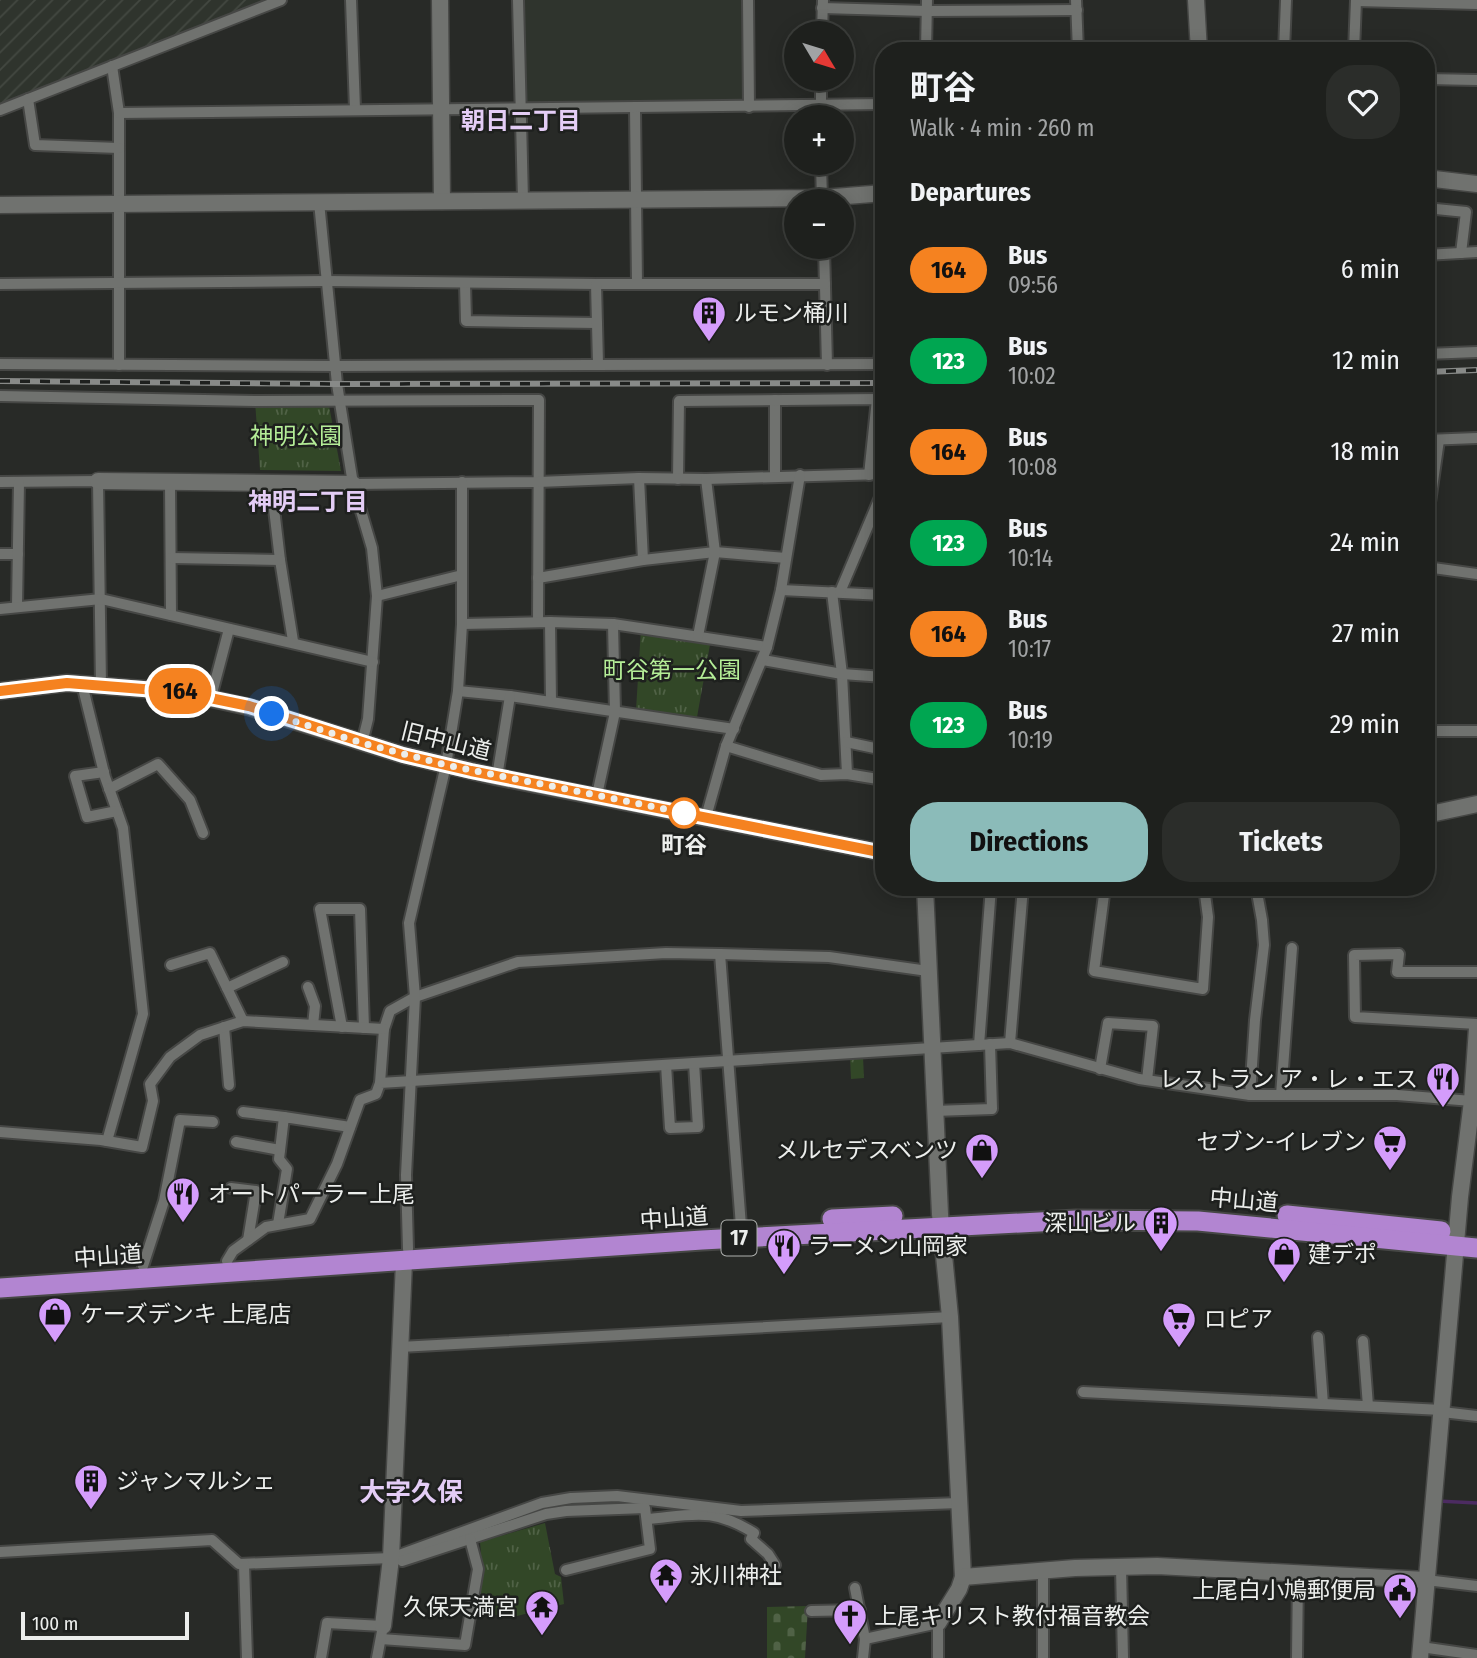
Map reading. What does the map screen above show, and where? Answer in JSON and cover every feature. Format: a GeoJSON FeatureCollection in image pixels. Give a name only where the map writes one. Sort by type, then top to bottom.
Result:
{"type":"FeatureCollection","features":[{"type":"Feature","properties":{"kind":"highway","name":"中山道"},"geometry":{"type":"LineString","coordinates":[[0,1275],[227,1261],[406,1256],[941,1220],[1075,1207],[1254,1212],[1464,1238],[1477,1248]]}},
{"type":"Feature","properties":{"kind":"highway","name":"中山道"},"geometry":{"type":"LineString","coordinates":[[0,1288],[741,1226],[941,1220]]}},
{"type":"Feature","properties":{"kind":"street"},"geometry":{"type":"LineString","coordinates":[[0,110],[281,0]]}},
{"type":"Feature","properties":{"kind":"street"},"geometry":{"type":"LineString","coordinates":[[351,0],[355,109]]}},
{"type":"Feature","properties":{"kind":"street"},"geometry":{"type":"LineString","coordinates":[[440,0],[442,201]]}},
{"type":"Feature","properties":{"kind":"street"},"geometry":{"type":"LineString","coordinates":[[518,0],[523,200]]}},
{"type":"Feature","properties":{"kind":"street"},"geometry":{"type":"LineString","coordinates":[[748,0],[749,107]]}},
{"type":"Feature","properties":{"kind":"street"},"geometry":{"type":"LineString","coordinates":[[1196,0],[1198,42]]}},
{"type":"Feature","properties":{"kind":"street"},"geometry":{"type":"LineString","coordinates":[[1284,42],[1286,0]]}},
{"type":"Feature","properties":{"kind":"street"},"geometry":{"type":"LineString","coordinates":[[1354,42],[1356,0],[1477,4]]}},
{"type":"Feature","properties":{"kind":"street"},"geometry":{"type":"LineString","coordinates":[[822,4],[1077,5],[1077,42]]}},
{"type":"Feature","properties":{"kind":"street"},"geometry":{"type":"LineString","coordinates":[[926,42],[927,5]]}},
{"type":"Feature","properties":{"kind":"street"},"geometry":{"type":"LineString","coordinates":[[112,66],[119,113],[119,365]]}},
{"type":"Feature","properties":{"kind":"street"},"geometry":{"type":"LineString","coordinates":[[1435,79],[1477,80]]}},
{"type":"Feature","properties":{"kind":"street"},"geometry":{"type":"LineString","coordinates":[[28,99],[35,145],[119,148]]}},
{"type":"Feature","properties":{"kind":"street"},"geometry":{"type":"LineString","coordinates":[[854,107],[875,105]]}},
{"type":"Feature","properties":{"kind":"street"},"geometry":{"type":"LineString","coordinates":[[635,108],[637,284]]}},
{"type":"Feature","properties":{"kind":"street"},"geometry":{"type":"LineString","coordinates":[[119,113],[355,109],[784,109]]}},
{"type":"Feature","properties":{"kind":"street"},"geometry":{"type":"LineString","coordinates":[[1435,179],[1477,184]]}},
{"type":"Feature","properties":{"kind":"street"},"geometry":{"type":"LineString","coordinates":[[854,196],[875,194]]}},
{"type":"Feature","properties":{"kind":"street"},"geometry":{"type":"LineString","coordinates":[[0,205],[784,199]]}},
{"type":"Feature","properties":{"kind":"street"},"geometry":{"type":"LineString","coordinates":[[319,202],[340,400],[354,484],[372,548],[377,596],[368,719],[362,743]]}},
{"type":"Feature","properties":{"kind":"street"},"geometry":{"type":"LineString","coordinates":[[1435,209],[1466,212],[1461,253]]}},
{"type":"Feature","properties":{"kind":"street"},"geometry":{"type":"LineString","coordinates":[[1435,254],[1477,252]]}},
{"type":"Feature","properties":{"kind":"street"},"geometry":{"type":"LineString","coordinates":[[824,259],[827,365]]}},
{"type":"Feature","properties":{"kind":"street"},"geometry":{"type":"LineString","coordinates":[[0,284],[326,281],[825,284]]}},
{"type":"Feature","properties":{"kind":"street"},"geometry":{"type":"LineString","coordinates":[[465,283],[466,321],[597,323]]}},
{"type":"Feature","properties":{"kind":"street"},"geometry":{"type":"LineString","coordinates":[[596,284],[598,364]]}},
{"type":"Feature","properties":{"kind":"street"},"geometry":{"type":"LineString","coordinates":[[1435,354],[1477,352]]}},
{"type":"Feature","properties":{"kind":"street"},"geometry":{"type":"LineString","coordinates":[[0,364],[875,364]]}},
{"type":"Feature","properties":{"kind":"street"},"geometry":{"type":"LineString","coordinates":[[0,396],[539,401],[538,622]]}},
{"type":"Feature","properties":{"kind":"street"},"geometry":{"type":"LineString","coordinates":[[678,479],[679,401],[875,399]]}},
{"type":"Feature","properties":{"kind":"street"},"geometry":{"type":"LineString","coordinates":[[775,400],[775,476]]}},
{"type":"Feature","properties":{"kind":"street"},"geometry":{"type":"LineString","coordinates":[[869,475],[875,418]]}},
{"type":"Feature","properties":{"kind":"street"},"geometry":{"type":"LineString","coordinates":[[1435,440],[1477,439]]}},
{"type":"Feature","properties":{"kind":"street"},"geometry":{"type":"LineString","coordinates":[[1435,462],[1439,440]]}},
{"type":"Feature","properties":{"kind":"street"},"geometry":{"type":"LineString","coordinates":[[706,817],[726,746],[767,647],[782,590],[800,475]]}},
{"type":"Feature","properties":{"kind":"street"},"geometry":{"type":"LineString","coordinates":[[0,482],[354,484],[875,475]]}},
{"type":"Feature","properties":{"kind":"street"},"geometry":{"type":"LineString","coordinates":[[639,478],[643,560]]}},
{"type":"Feature","properties":{"kind":"street"},"geometry":{"type":"LineString","coordinates":[[698,636],[715,552],[706,479]]}},
{"type":"Feature","properties":{"kind":"street"},"geometry":{"type":"LineString","coordinates":[[98,481],[101,685]]}},
{"type":"Feature","properties":{"kind":"street"},"geometry":{"type":"LineString","coordinates":[[18,607],[19,482]]}},
{"type":"Feature","properties":{"kind":"street"},"geometry":{"type":"LineString","coordinates":[[271,482],[279,559],[293,641]]}},
{"type":"Feature","properties":{"kind":"street"},"geometry":{"type":"LineString","coordinates":[[377,1658],[390,1562],[406,1256],[405,1175],[415,997],[409,923],[446,765],[458,691],[462,624],[462,482]]}},
{"type":"Feature","properties":{"kind":"street"},"geometry":{"type":"LineString","coordinates":[[170,483],[171,615]]}},
{"type":"Feature","properties":{"kind":"street"},"geometry":{"type":"LineString","coordinates":[[848,774],[836,592],[875,508]]}},
{"type":"Feature","properties":{"kind":"street"},"geometry":{"type":"LineString","coordinates":[[538,578],[643,560],[715,552],[786,558]]}},
{"type":"Feature","properties":{"kind":"street"},"geometry":{"type":"LineString","coordinates":[[0,554],[18,554]]}},
{"type":"Feature","properties":{"kind":"street"},"geometry":{"type":"LineString","coordinates":[[171,558],[279,559]]}},
{"type":"Feature","properties":{"kind":"street"},"geometry":{"type":"LineString","coordinates":[[1435,568],[1477,574]]}},
{"type":"Feature","properties":{"kind":"street"},"geometry":{"type":"LineString","coordinates":[[377,596],[462,575]]}},
{"type":"Feature","properties":{"kind":"street"},"geometry":{"type":"LineString","coordinates":[[782,590],[875,594]]}},
{"type":"Feature","properties":{"kind":"street"},"geometry":{"type":"LineString","coordinates":[[0,609],[101,599],[293,641],[373,662]]}},
{"type":"Feature","properties":{"kind":"street"},"geometry":{"type":"LineString","coordinates":[[550,622],[551,702]]}},
{"type":"Feature","properties":{"kind":"street"},"geometry":{"type":"LineString","coordinates":[[462,624],[613,624],[767,647]]}},
{"type":"Feature","properties":{"kind":"street"},"geometry":{"type":"LineString","coordinates":[[597,796],[615,712],[613,624]]}},
{"type":"Feature","properties":{"kind":"street"},"geometry":{"type":"LineString","coordinates":[[211,697],[229,629]]}},
{"type":"Feature","properties":{"kind":"street"},"geometry":{"type":"LineString","coordinates":[[763,660],[842,674],[875,676]]}},
{"type":"Feature","properties":{"kind":"street","name":"旧中山道"},"geometry":{"type":"LineString","coordinates":[[0,691],[67,683],[211,697],[249,706],[362,743],[497,777],[875,851]]}},
{"type":"Feature","properties":{"kind":"street"},"geometry":{"type":"LineString","coordinates":[[82,684],[104,772],[122,828],[143,1014],[107,1141]]}},
{"type":"Feature","properties":{"kind":"street"},"geometry":{"type":"LineString","coordinates":[[458,691],[510,696],[734,729]]}},
{"type":"Feature","properties":{"kind":"street"},"geometry":{"type":"LineString","coordinates":[[497,777],[510,696]]}},
{"type":"Feature","properties":{"kind":"street"},"geometry":{"type":"LineString","coordinates":[[1435,731],[1477,731]]}},
{"type":"Feature","properties":{"kind":"street"},"geometry":{"type":"LineString","coordinates":[[846,742],[875,748]]}},
{"type":"Feature","properties":{"kind":"street"},"geometry":{"type":"LineString","coordinates":[[726,746],[821,775],[848,774],[875,778]]}},
{"type":"Feature","properties":{"kind":"street"},"geometry":{"type":"LineString","coordinates":[[109,789],[158,764],[190,800],[203,833]]}},
{"type":"Feature","properties":{"kind":"street"},"geometry":{"type":"LineString","coordinates":[[104,772],[75,776],[86,817],[117,811]]}},
{"type":"Feature","properties":{"kind":"street"},"geometry":{"type":"LineString","coordinates":[[1435,813],[1477,804]]}},
{"type":"Feature","properties":{"kind":"street"},"geometry":{"type":"LineString","coordinates":[[925,896],[930,1047],[950,1317],[963,1577],[959,1589],[938,1623],[938,1658]]}},
{"type":"Feature","properties":{"kind":"street"},"geometry":{"type":"LineString","coordinates":[[934,1111],[992,1109],[985,1044],[991,896]]}},
{"type":"Feature","properties":{"kind":"street"},"geometry":{"type":"LineString","coordinates":[[1010,1043],[1022,896]]}},
{"type":"Feature","properties":{"kind":"street"},"geometry":{"type":"LineString","coordinates":[[1104,896],[1094,971],[1203,989],[1208,917],[1205,896]]}},
{"type":"Feature","properties":{"kind":"street"},"geometry":{"type":"LineString","coordinates":[[1250,1094],[1264,945],[1258,896]]}},
{"type":"Feature","properties":{"kind":"street"},"geometry":{"type":"LineString","coordinates":[[342,1027],[320,909],[360,909],[364,1028]]}},
{"type":"Feature","properties":{"kind":"street"},"geometry":{"type":"LineString","coordinates":[[1281,1094],[1292,948]]}},
{"type":"Feature","properties":{"kind":"street"},"geometry":{"type":"LineString","coordinates":[[172,965],[210,953],[243,1021]]}},
{"type":"Feature","properties":{"kind":"street"},"geometry":{"type":"LineString","coordinates":[[227,1261],[233,1251],[266,1227],[310,1219],[337,1164],[360,1100],[376,1094],[380,1083],[384,1029],[390,1011],[415,997],[518,962],[666,953],[829,957],[928,971]]}},
{"type":"Feature","properties":{"kind":"street"},"geometry":{"type":"LineString","coordinates":[[720,954],[741,1226]]}},
{"type":"Feature","properties":{"kind":"street"},"geometry":{"type":"LineString","coordinates":[[1477,972],[1397,972],[1399,954],[1354,954],[1355,1017],[1477,1026],[1476,1063],[1460,1198],[1464,1238],[1442,1411],[1420,1652],[1477,1655]]}},
{"type":"Feature","properties":{"kind":"street"},"geometry":{"type":"LineString","coordinates":[[227,988],[283,962]]}},
{"type":"Feature","properties":{"kind":"street"},"geometry":{"type":"LineString","coordinates":[[308,988],[315,1006],[313,1025]]}},
{"type":"Feature","properties":{"kind":"street"},"geometry":{"type":"LineString","coordinates":[[0,1132],[107,1141],[142,1147],[153,1101],[150,1084],[170,1057],[200,1035],[243,1021],[384,1029]]}},
{"type":"Feature","properties":{"kind":"street"},"geometry":{"type":"LineString","coordinates":[[1100,1069],[1108,1023],[1153,1026],[1147,1080]]}},
{"type":"Feature","properties":{"kind":"street"},"geometry":{"type":"LineString","coordinates":[[224,1027],[229,1085]]}},
{"type":"Feature","properties":{"kind":"street"},"geometry":{"type":"LineString","coordinates":[[380,1083],[1010,1043],[1147,1080],[1250,1094],[1397,1095],[1472,1101]]}},
{"type":"Feature","properties":{"kind":"street"},"geometry":{"type":"LineString","coordinates":[[666,1065],[670,1128],[698,1128],[694,1063]]}},
{"type":"Feature","properties":{"kind":"street"},"geometry":{"type":"LineString","coordinates":[[243,1112],[350,1127]]}},
{"type":"Feature","properties":{"kind":"street"},"geometry":{"type":"LineString","coordinates":[[278,1224],[287,1169],[279,1158],[284,1117]]}},
{"type":"Feature","properties":{"kind":"street"},"geometry":{"type":"LineString","coordinates":[[143,1266],[164,1200],[180,1120],[213,1122]]}},
{"type":"Feature","properties":{"kind":"street"},"geometry":{"type":"LineString","coordinates":[[236,1142],[280,1150]]}},
{"type":"Feature","properties":{"kind":"street"},"geometry":{"type":"LineString","coordinates":[[232,1188],[256,1191],[248,1240]]}},
{"type":"Feature","properties":{"kind":"street"},"geometry":{"type":"LineString","coordinates":[[400,1347],[950,1317]]}},
{"type":"Feature","properties":{"kind":"street"},"geometry":{"type":"LineString","coordinates":[[1318,1337],[1323,1404]]}},
{"type":"Feature","properties":{"kind":"street"},"geometry":{"type":"LineString","coordinates":[[1363,1341],[1368,1406]]}},
{"type":"Feature","properties":{"kind":"street"},"geometry":{"type":"LineString","coordinates":[[1083,1392],[1368,1406],[1477,1416]]}},
{"type":"Feature","properties":{"kind":"street"},"geometry":{"type":"LineString","coordinates":[[390,1562],[542,1503],[571,1498],[617,1496],[648,1509],[725,1517],[754,1533],[751,1539],[768,1554],[775,1565]]}},
{"type":"Feature","properties":{"kind":"street"},"geometry":{"type":"LineString","coordinates":[[0,1552],[212,1540],[239,1564],[390,1562],[546,1514],[566,1511],[741,1511],[959,1503]]}},
{"type":"Feature","properties":{"kind":"street"},"geometry":{"type":"LineString","coordinates":[[566,1570],[650,1549],[648,1509]]}},
{"type":"Feature","properties":{"kind":"street"},"geometry":{"type":"LineString","coordinates":[[321,1658],[327,1623],[465,1646],[478,1569],[470,1539]]}},
{"type":"Feature","properties":{"kind":"street"},"geometry":{"type":"LineString","coordinates":[[244,1564],[247,1658]]}},
{"type":"Feature","properties":{"kind":"street"},"geometry":{"type":"LineString","coordinates":[[963,1577],[1157,1566],[1426,1580],[1477,1586]]}},
{"type":"Feature","properties":{"kind":"street"},"geometry":{"type":"LineString","coordinates":[[1121,1567],[1123,1658]]}},
{"type":"Feature","properties":{"kind":"street"},"geometry":{"type":"LineString","coordinates":[[1043,1571],[1043,1658]]}},
{"type":"Feature","properties":{"kind":"street"},"geometry":{"type":"LineString","coordinates":[[1297,1658],[1298,1573]]}},
{"type":"Feature","properties":{"kind":"street"},"geometry":{"type":"LineString","coordinates":[[855,1588],[865,1639],[863,1658]]}},
{"type":"Feature","properties":{"kind":"street"},"geometry":{"type":"LineString","coordinates":[[811,1611],[860,1610]]}},
{"type":"Feature","properties":{"kind":"street"},"geometry":{"type":"LineString","coordinates":[[865,1639],[938,1623]]}},
{"type":"Feature","properties":{"kind":"shaded area"},"geometry":{"type":"Polygon","coordinates":[[[0,0],[267,0],[0,107],[0,0]]]}},
{"type":"Feature","properties":{"kind":"shaded area"},"geometry":{"type":"Polygon","coordinates":[[[523,0],[741,0],[743,99],[740,103],[530,104],[525,101],[523,0]]]}},
{"type":"Feature","properties":{"kind":"green space","name":"神明公園"},"geometry":{"type":"Polygon","coordinates":[[[328,400],[341,471],[260,470],[255,401],[328,400]]]}},
{"type":"Feature","properties":{"kind":"green space","name":"町谷第一公園"},"geometry":{"type":"Polygon","coordinates":[[[641,629],[711,639],[697,717],[636,710],[641,629]]]}},
{"type":"Feature","properties":{"kind":"green space"},"geometry":{"type":"Polygon","coordinates":[[[850,1057],[863,1057],[864,1078],[851,1079],[850,1057]]]}},
{"type":"Feature","properties":{"kind":"green space"},"geometry":{"type":"Polygon","coordinates":[[[545,1523],[555,1574],[561,1577],[564,1604],[517,1616],[474,1614],[482,1566],[480,1542],[545,1523]]]}},
{"type":"Feature","properties":{"kind":"green space"},"geometry":{"type":"Polygon","coordinates":[[[808,1606],[805,1658],[767,1658],[767,1607],[808,1606]]]}},
{"type":"Feature","properties":{"kind":"waterway"},"geometry":{"type":"LineString","coordinates":[[1437,1501],[1477,1503]]}},
{"type":"Feature","properties":{"kind":"railway"},"geometry":{"type":"LineString","coordinates":[[1435,372],[1477,370]]}},
{"type":"Feature","properties":{"kind":"railway"},"geometry":{"type":"LineString","coordinates":[[0,381],[337,384],[875,383]]}},
{"type":"Feature","properties":{"kind":"bus line","name":"164"},"geometry":{"type":"LineString","coordinates":[[0,691],[67,683],[211,697],[249,706],[403,755],[471,771],[875,851]]}},
{"type":"Feature","properties":{"kind":"place","name":"ルモン桶川"},"geometry":{"type":"Point","coordinates":[709,343]}},
{"type":"Feature","properties":{"kind":"place","name":"町谷"},"geometry":{"type":"Point","coordinates":[684,813]}},
{"type":"Feature","properties":{"kind":"place","name":"レストラン ア・レ・エス"},"geometry":{"type":"Point","coordinates":[1443,1109]}},
{"type":"Feature","properties":{"kind":"place","name":"セブン-イレブン"},"geometry":{"type":"Point","coordinates":[1390,1172]}},
{"type":"Feature","properties":{"kind":"place","name":"メルセデスベンツ"},"geometry":{"type":"Point","coordinates":[982,1180]}},
{"type":"Feature","properties":{"kind":"place","name":"オートパーラー上尾"},"geometry":{"type":"Point","coordinates":[183,1224]}},
{"type":"Feature","properties":{"kind":"place","name":"深山ビル"},"geometry":{"type":"Point","coordinates":[1161,1253]}},
{"type":"Feature","properties":{"kind":"place","name":"ラーメン山岡家"},"geometry":{"type":"Point","coordinates":[784,1276]}},
{"type":"Feature","properties":{"kind":"place","name":"建デポ"},"geometry":{"type":"Point","coordinates":[1284,1284]}},
{"type":"Feature","properties":{"kind":"place","name":"ケーズデンキ 上尾店"},"geometry":{"type":"Point","coordinates":[55,1344]}},
{"type":"Feature","properties":{"kind":"place","name":"ロピア"},"geometry":{"type":"Point","coordinates":[1179,1349]}},
{"type":"Feature","properties":{"kind":"place","name":"ジャンマルシェ"},"geometry":{"type":"Point","coordinates":[91,1511]}},
{"type":"Feature","properties":{"kind":"place","name":"氷川神社"},"geometry":{"type":"Point","coordinates":[666,1605]}},
{"type":"Feature","properties":{"kind":"place","name":"上尾白小鳩郵便局"},"geometry":{"type":"Point","coordinates":[1400,1620]}},
{"type":"Feature","properties":{"kind":"place","name":"久保天満宮"},"geometry":{"type":"Point","coordinates":[542,1637]}},
{"type":"Feature","properties":{"kind":"place","name":"上尾キリスト教付福音教会"},"geometry":{"type":"Point","coordinates":[850,1646]}},
{"type":"Feature","properties":{"kind":"district","name":"朝日二丁目"},"geometry":{"type":"Point","coordinates":[521,121]}},
{"type":"Feature","properties":{"kind":"district","name":"神明二丁目"},"geometry":{"type":"Point","coordinates":[308,502]}},
{"type":"Feature","properties":{"kind":"district","name":"大字久保"},"geometry":{"type":"Point","coordinates":[411,1492]}},
{"type":"Feature","properties":{"kind":"route"},"geometry":{"type":"LineString","coordinates":[[272,714],[403,755],[497,777],[690,814],[684,813]]}}]}
